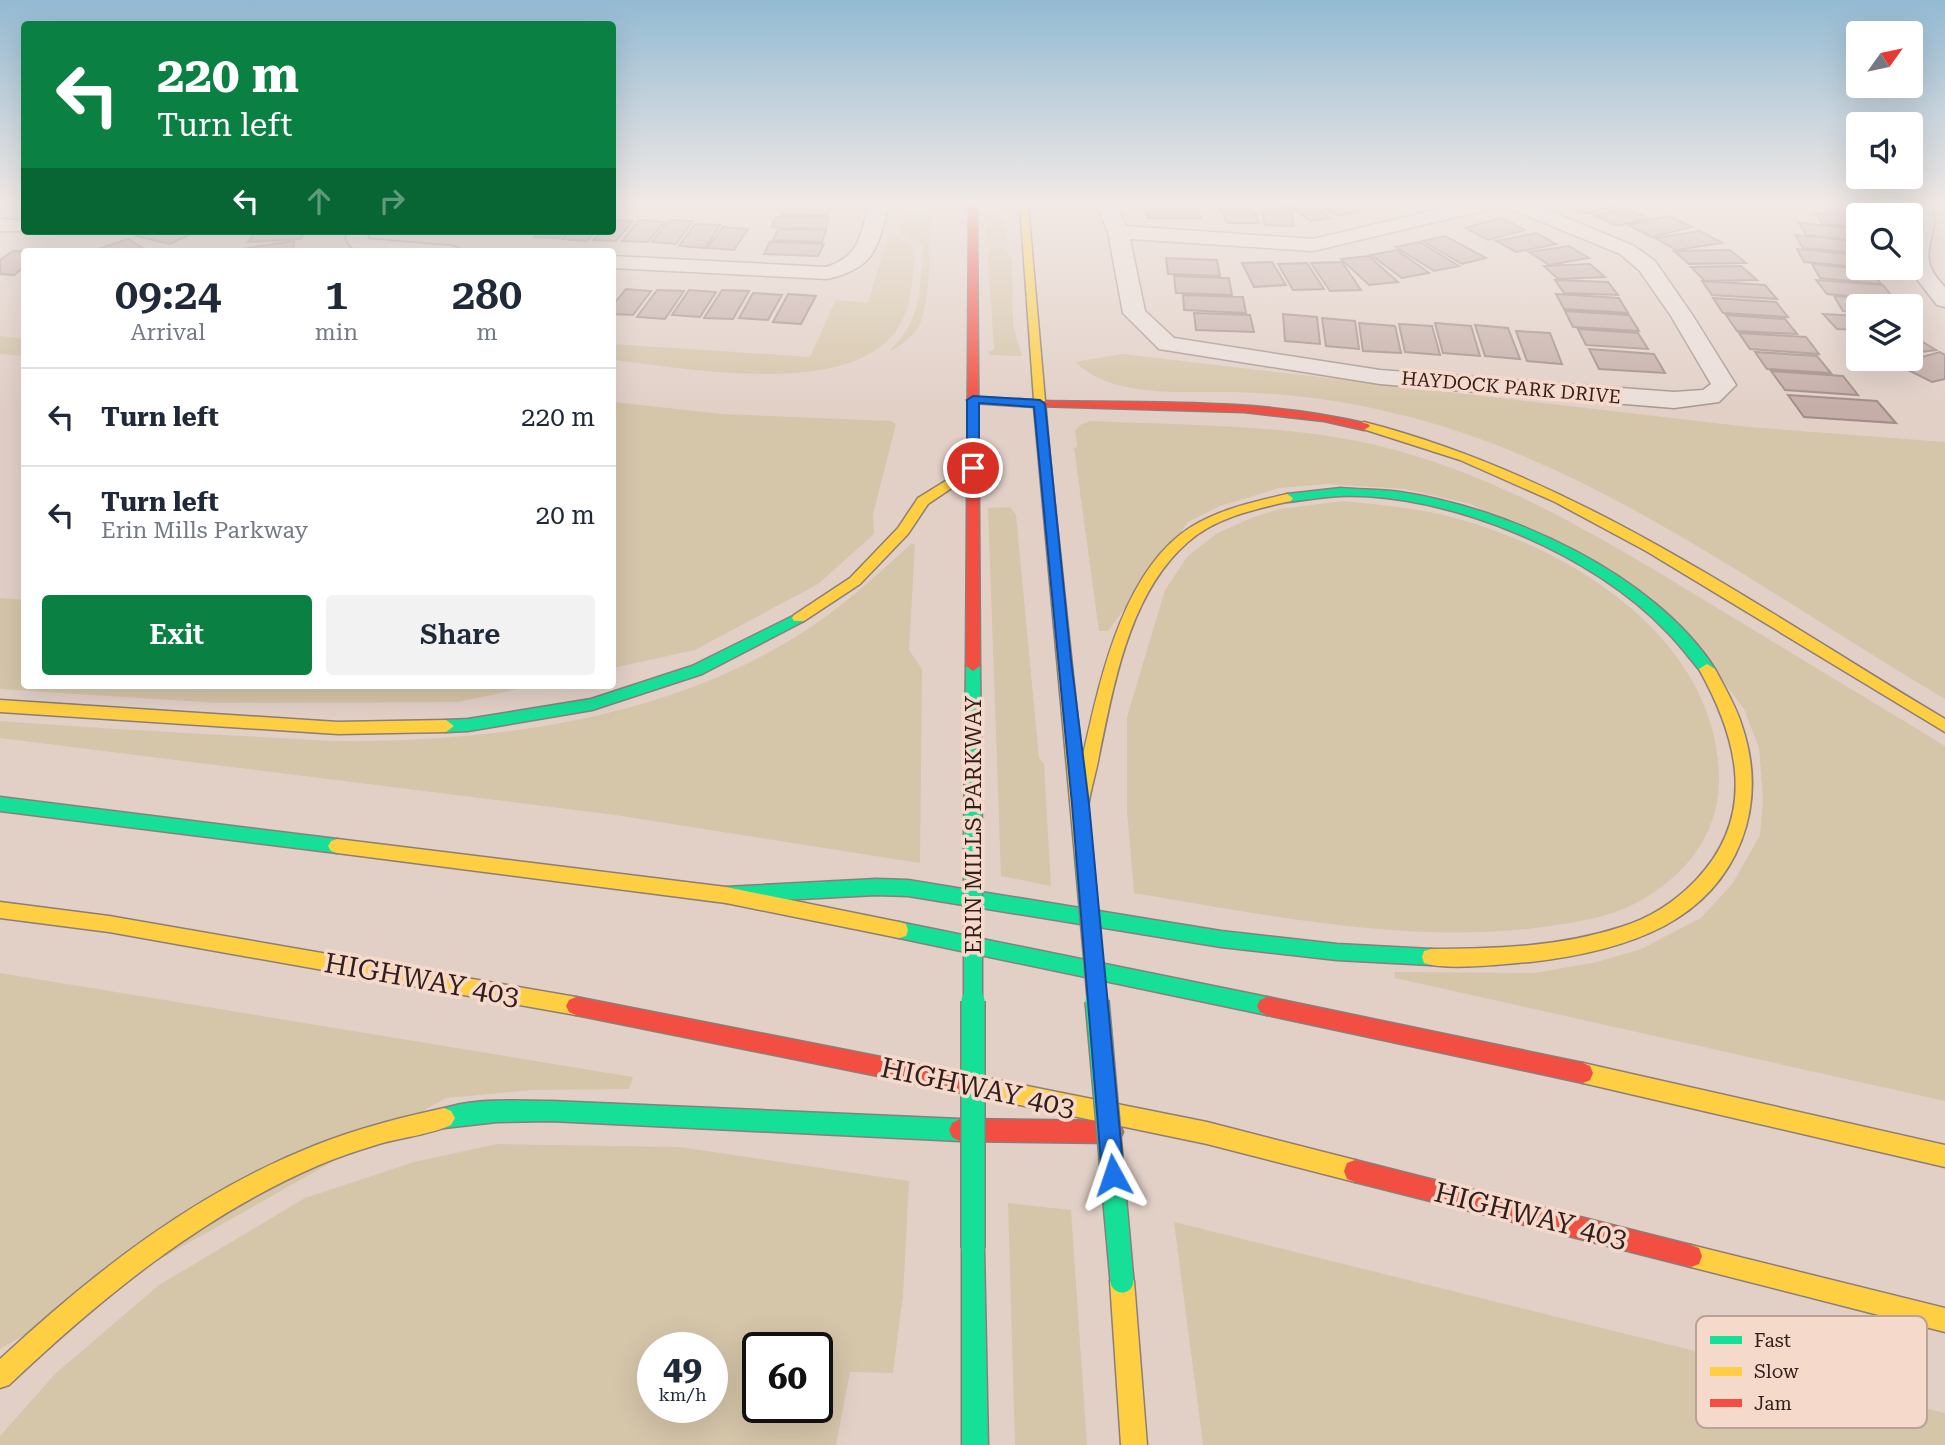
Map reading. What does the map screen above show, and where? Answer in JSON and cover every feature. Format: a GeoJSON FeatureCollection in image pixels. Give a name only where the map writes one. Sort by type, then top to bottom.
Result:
{"type":"FeatureCollection","features":[{"type":"Feature","properties":{"kind":"main road","name":"ERIN MILLS PARKWAY"},"geometry":{"type":"LineString","coordinates":[[973,272],[975,1445]]}},
{"type":"Feature","properties":{"kind":"main road"},"geometry":{"type":"LineString","coordinates":[[1029,272],[1064,660],[1081,804],[1135,1445]]}},
{"type":"Feature","properties":{"kind":"main road"},"geometry":{"type":"LineString","coordinates":[[973,400],[1279,413],[1358,425],[1442,447],[1496,466],[1624,532],[1945,726]]}},
{"type":"Feature","properties":{"kind":"main road"},"geometry":{"type":"LineString","coordinates":[[0,706],[338,728],[468,725],[592,704],[697,670],[789,625],[855,581],[903,531],[923,501],[973,468]]}},
{"type":"Feature","properties":{"kind":"main road"},"geometry":{"type":"LineString","coordinates":[[726,895],[894,887],[1255,944],[1395,957],[1520,957],[1602,941],[1655,923],[1689,899],[1711,879],[1728,858],[1740,826],[1747,788],[1746,767],[1737,728],[1721,692],[1701,660],[1675,629],[1617,582],[1544,540],[1485,516],[1427,501],[1385,495],[1312,494],[1271,500],[1233,512],[1192,533],[1167,555],[1151,579],[1122,638],[1081,804]]}},
{"type":"Feature","properties":{"kind":"main road"},"geometry":{"type":"LineString","coordinates":[[0,804],[726,895],[1484,1050],[1945,1156]]}},
{"type":"Feature","properties":{"kind":"main road","name":"HIGHWAY 403"},"geometry":{"type":"LineString","coordinates":[[0,910],[122,926],[617,1013],[1207,1133],[1945,1320]]}},
{"type":"Feature","properties":{"kind":"main road"},"geometry":{"type":"LineString","coordinates":[[0,1376],[94,1290],[163,1238],[230,1197],[297,1163],[361,1138],[425,1121],[486,1112],[545,1110],[827,1127],[1207,1133]]}},
{"type":"Feature","properties":{"kind":"street","name":"HAYDOCK PARK DRIVE"},"geometry":{"type":"LineString","coordinates":[[1126,272],[1134,313],[1167,344],[1356,374],[1674,400],[1710,397],[1724,385],[1652,272]]}},
{"type":"Feature","properties":{"kind":"street"},"geometry":{"type":"LineString","coordinates":[[1923,275],[1945,300]]}},
{"type":"Feature","properties":{"kind":"shaded area"},"geometry":{"type":"Polygon","coordinates":[[[877,272],[913,272],[907,310],[898,328],[875,350],[844,364],[806,372],[765,374],[616,360],[616,344],[810,357],[836,300],[868,303],[877,272]]]}},
{"type":"Feature","properties":{"kind":"shaded area"},"geometry":{"type":"Polygon","coordinates":[[[921,272],[929,272],[922,319],[917,329],[903,343],[890,350],[908,328],[919,292],[921,272]]]}},
{"type":"Feature","properties":{"kind":"shaded area"},"geometry":{"type":"Polygon","coordinates":[[[989,272],[1012,272],[1013,326],[1022,356],[989,355],[988,351],[994,350],[989,272]]]}},
{"type":"Feature","properties":{"kind":"shaded area"},"geometry":{"type":"Polygon","coordinates":[[[0,336],[21,339],[21,356],[0,354],[0,336]]]}},
{"type":"Feature","properties":{"kind":"shaded area"},"geometry":{"type":"Polygon","coordinates":[[[1122,354],[1749,427],[1945,442],[1945,699],[1678,535],[1538,462],[1466,434],[1376,409],[1275,394],[1137,389],[1114,384],[1093,375],[1075,362],[1122,354]]]}},
{"type":"Feature","properties":{"kind":"shaded area"},"geometry":{"type":"Polygon","coordinates":[[[616,402],[722,414],[891,421],[896,424],[873,514],[874,534],[818,584],[695,650],[616,667],[616,402]]]}},
{"type":"Feature","properties":{"kind":"shaded area"},"geometry":{"type":"Polygon","coordinates":[[[1090,421],[1289,431],[1367,443],[1447,466],[1525,499],[1600,538],[1945,746],[1945,1101],[1395,978],[1395,972],[1535,973],[1597,962],[1641,949],[1701,918],[1733,883],[1760,835],[1763,798],[1759,748],[1744,709],[1677,620],[1471,504],[1405,489],[1327,484],[1279,488],[1220,506],[1188,522],[1108,631],[1099,631],[1074,448],[1077,447],[1075,431],[1080,425],[1090,421]]]}},
{"type":"Feature","properties":{"kind":"shaded area"},"geometry":{"type":"Polygon","coordinates":[[[1344,501],[1414,509],[1455,518],[1500,533],[1546,553],[1590,578],[1631,608],[1666,643],[1694,683],[1712,728],[1719,777],[1718,798],[1706,835],[1684,867],[1670,880],[1636,903],[1601,916],[1511,931],[1457,933],[1348,926],[1134,893],[1127,811],[1127,717],[1165,590],[1187,557],[1216,534],[1251,518],[1280,509],[1344,501]]]}},
{"type":"Feature","properties":{"kind":"shaded area"},"geometry":{"type":"Polygon","coordinates":[[[1010,507],[1016,515],[1039,758],[1044,764],[1051,886],[1001,876],[988,508],[1010,507]]]}},
{"type":"Feature","properties":{"kind":"shaded area"},"geometry":{"type":"Polygon","coordinates":[[[912,543],[915,545],[909,650],[922,669],[920,863],[615,815],[0,738],[0,721],[354,741],[480,734],[591,717],[645,703],[748,663],[797,636],[827,615],[912,543]]]}},
{"type":"Feature","properties":{"kind":"shaded area"},"geometry":{"type":"Polygon","coordinates":[[[0,598],[21,600],[21,689],[518,689],[458,702],[218,703],[0,689],[0,598]]]}},
{"type":"Feature","properties":{"kind":"shaded area"},"geometry":{"type":"Polygon","coordinates":[[[0,973],[633,1077],[629,1089],[533,1090],[446,1098],[0,1349],[0,973]]]}},
{"type":"Feature","properties":{"kind":"shaded area"},"geometry":{"type":"Polygon","coordinates":[[[497,1144],[680,1147],[909,1181],[903,1296],[893,1373],[850,1372],[836,1445],[0,1445],[0,1436],[55,1374],[159,1285],[305,1198],[414,1162],[497,1144]]]}},
{"type":"Feature","properties":{"kind":"shaded area"},"geometry":{"type":"Polygon","coordinates":[[[1008,1203],[1071,1210],[1087,1445],[1015,1445],[1008,1203]]]}},
{"type":"Feature","properties":{"kind":"shaded area"},"geometry":{"type":"Polygon","coordinates":[[[1174,1222],[1696,1351],[1696,1428],[1927,1428],[1927,1409],[1945,1413],[1945,1445],[1203,1445],[1174,1222]]]}},
{"type":"Feature","properties":{"kind":"building"},"geometry":{"type":"Polygon","coordinates":[[[0,272],[17,272],[14,275],[0,272]]]}},
{"type":"Feature","properties":{"kind":"building"},"geometry":{"type":"Polygon","coordinates":[[[1219,272],[1220,276],[1168,274],[1219,272]]]}},
{"type":"Feature","properties":{"kind":"building"},"geometry":{"type":"Polygon","coordinates":[[[1247,272],[1278,272],[1286,285],[1254,287],[1247,272]]]}},
{"type":"Feature","properties":{"kind":"building"},"geometry":{"type":"Polygon","coordinates":[[[1283,272],[1313,272],[1324,289],[1293,290],[1283,272]]]}},
{"type":"Feature","properties":{"kind":"building"},"geometry":{"type":"Polygon","coordinates":[[[1317,272],[1349,272],[1361,290],[1330,291],[1317,272]]]}},
{"type":"Feature","properties":{"kind":"building"},"geometry":{"type":"Polygon","coordinates":[[[1355,272],[1387,272],[1398,282],[1369,285],[1355,272]]]}},
{"type":"Feature","properties":{"kind":"building"},"geometry":{"type":"Polygon","coordinates":[[[1394,272],[1429,273],[1402,278],[1394,272]]]}},
{"type":"Feature","properties":{"kind":"building"},"geometry":{"type":"Polygon","coordinates":[[[1551,272],[1600,272],[1605,277],[1558,279],[1551,272]]]}},
{"type":"Feature","properties":{"kind":"building"},"geometry":{"type":"Polygon","coordinates":[[[1696,272],[1748,272],[1757,280],[1705,281],[1696,272]]]}},
{"type":"Feature","properties":{"kind":"building"},"geometry":{"type":"Polygon","coordinates":[[[1817,272],[1846,272],[1846,280],[1878,280],[1881,284],[1820,278],[1817,272]]]}},
{"type":"Feature","properties":{"kind":"building"},"geometry":{"type":"Polygon","coordinates":[[[1174,276],[1229,278],[1232,295],[1176,293],[1174,276]]]}},
{"type":"Feature","properties":{"kind":"building"},"geometry":{"type":"Polygon","coordinates":[[[1555,280],[1608,282],[1618,295],[1564,293],[1555,280]]]}},
{"type":"Feature","properties":{"kind":"building"},"geometry":{"type":"Polygon","coordinates":[[[1816,280],[1883,285],[1890,294],[1846,296],[1827,294],[1816,280]]]}},
{"type":"Feature","properties":{"kind":"building"},"geometry":{"type":"Polygon","coordinates":[[[1702,281],[1765,285],[1777,299],[1712,295],[1702,281]]]}},
{"type":"Feature","properties":{"kind":"building"},"geometry":{"type":"Polygon","coordinates":[[[626,289],[651,291],[633,315],[616,314],[616,301],[626,289]]]}},
{"type":"Feature","properties":{"kind":"building"},"geometry":{"type":"Polygon","coordinates":[[[657,290],[684,291],[665,319],[637,317],[657,290]]]}},
{"type":"Feature","properties":{"kind":"building"},"geometry":{"type":"Polygon","coordinates":[[[689,290],[716,292],[700,317],[672,315],[689,290]]]}},
{"type":"Feature","properties":{"kind":"building"},"geometry":{"type":"Polygon","coordinates":[[[722,290],[749,291],[733,319],[704,318],[722,290]]]}},
{"type":"Feature","properties":{"kind":"building"},"geometry":{"type":"Polygon","coordinates":[[[753,293],[782,295],[768,320],[739,318],[753,293]]]}},
{"type":"Feature","properties":{"kind":"building"},"geometry":{"type":"Polygon","coordinates":[[[788,294],[816,296],[801,324],[773,322],[788,294]]]}},
{"type":"Feature","properties":{"kind":"building"},"geometry":{"type":"Polygon","coordinates":[[[1556,294],[1619,298],[1628,313],[1564,309],[1556,294]]]}},
{"type":"Feature","properties":{"kind":"building"},"geometry":{"type":"Polygon","coordinates":[[[1183,295],[1243,297],[1246,313],[1184,310],[1183,295]]]}},
{"type":"Feature","properties":{"kind":"building"},"geometry":{"type":"Polygon","coordinates":[[[1834,296],[1846,297],[1846,311],[1843,311],[1834,296]]]}},
{"type":"Feature","properties":{"kind":"building"},"geometry":{"type":"Polygon","coordinates":[[[1713,298],[1776,302],[1788,317],[1723,313],[1713,298]]]}},
{"type":"Feature","properties":{"kind":"building"},"geometry":{"type":"Polygon","coordinates":[[[1565,311],[1629,315],[1639,331],[1573,327],[1565,311]]]}},
{"type":"Feature","properties":{"kind":"building"},"geometry":{"type":"Polygon","coordinates":[[[1194,313],[1250,315],[1254,332],[1196,330],[1194,313]]]}},
{"type":"Feature","properties":{"kind":"building"},"geometry":{"type":"Polygon","coordinates":[[[1283,314],[1317,317],[1320,344],[1285,341],[1283,314]]]}},
{"type":"Feature","properties":{"kind":"building"},"geometry":{"type":"Polygon","coordinates":[[[1823,314],[1846,315],[1846,329],[1837,329],[1823,314]]]}},
{"type":"Feature","properties":{"kind":"building"},"geometry":{"type":"Polygon","coordinates":[[[1726,315],[1785,319],[1797,334],[1737,331],[1726,315]]]}},
{"type":"Feature","properties":{"kind":"building"},"geometry":{"type":"Polygon","coordinates":[[[1322,318],[1355,321],[1359,349],[1326,346],[1322,318]]]}},
{"type":"Feature","properties":{"kind":"building"},"geometry":{"type":"Polygon","coordinates":[[[1359,323],[1395,326],[1401,353],[1363,351],[1359,323]]]}},
{"type":"Feature","properties":{"kind":"building"},"geometry":{"type":"Polygon","coordinates":[[[1435,323],[1471,326],[1480,356],[1443,353],[1435,323]]]}},
{"type":"Feature","properties":{"kind":"building"},"geometry":{"type":"Polygon","coordinates":[[[1399,324],[1432,326],[1440,355],[1405,352],[1399,324]]]}},
{"type":"Feature","properties":{"kind":"building"},"geometry":{"type":"Polygon","coordinates":[[[1475,325],[1508,328],[1520,359],[1485,356],[1475,325]]]}},
{"type":"Feature","properties":{"kind":"building"},"geometry":{"type":"Polygon","coordinates":[[[1578,329],[1638,333],[1648,349],[1586,345],[1578,329]]]}},
{"type":"Feature","properties":{"kind":"building"},"geometry":{"type":"Polygon","coordinates":[[[1516,331],[1550,333],[1562,364],[1527,361],[1516,331]]]}},
{"type":"Feature","properties":{"kind":"building"},"geometry":{"type":"Polygon","coordinates":[[[1739,333],[1806,337],[1819,354],[1750,349],[1739,333]]]}},
{"type":"Feature","properties":{"kind":"building"},"geometry":{"type":"Polygon","coordinates":[[[1923,342],[1936,350],[1923,352],[1923,342]]]}},
{"type":"Feature","properties":{"kind":"building"},"geometry":{"type":"Polygon","coordinates":[[[1589,349],[1654,354],[1665,373],[1599,369],[1589,349]]]}},
{"type":"Feature","properties":{"kind":"building"},"geometry":{"type":"Polygon","coordinates":[[[1755,352],[1817,356],[1831,373],[1767,369],[1755,352]]]}},
{"type":"Feature","properties":{"kind":"building"},"geometry":{"type":"Polygon","coordinates":[[[1940,352],[1945,355],[1945,379],[1932,382],[1910,371],[1923,371],[1923,357],[1940,352]]]}},
{"type":"Feature","properties":{"kind":"building"},"geometry":{"type":"Polygon","coordinates":[[[1771,371],[1843,376],[1858,395],[1785,390],[1771,371]]]}},
{"type":"Feature","properties":{"kind":"building"},"geometry":{"type":"Polygon","coordinates":[[[1788,395],[1877,401],[1896,423],[1804,417],[1788,395]]]}},
{"type":"Feature","properties":{"kind":"traffic: fast"},"geometry":{"type":"LineString","coordinates":[[1287,498],[1341,492],[1399,496],[1459,509],[1518,529],[1575,556],[1627,590],[1672,627],[1707,669]]}},
{"type":"Feature","properties":{"kind":"traffic: fast"},"geometry":{"type":"LineString","coordinates":[[446,726],[468,725],[592,704],[697,670],[799,618]]}},
{"type":"Feature","properties":{"kind":"traffic: fast"},"geometry":{"type":"LineString","coordinates":[[973,666],[973,837]]}},
{"type":"Feature","properties":{"kind":"traffic: fast"},"geometry":{"type":"LineString","coordinates":[[0,804],[337,846]]}},
{"type":"Feature","properties":{"kind":"traffic: fast"},"geometry":{"type":"LineString","coordinates":[[973,837],[973,1248]]}},
{"type":"Feature","properties":{"kind":"traffic: fast"},"geometry":{"type":"LineString","coordinates":[[1084,856],[1122,1281]]}},
{"type":"Feature","properties":{"kind":"traffic: fast"},"geometry":{"type":"LineString","coordinates":[[726,895],[876,887],[908,888],[1221,939],[1337,952],[1431,957]]}},
{"type":"Feature","properties":{"kind":"traffic: fast"},"geometry":{"type":"LineString","coordinates":[[899,930],[1267,1006]]}},
{"type":"Feature","properties":{"kind":"traffic: fast"},"geometry":{"type":"LineString","coordinates":[[444,1118],[497,1112],[551,1111],[960,1130]]}},
{"type":"Feature","properties":{"kind":"traffic: fast"},"geometry":{"type":"LineString","coordinates":[[973,1248],[975,1445]]}},
{"type":"Feature","properties":{"kind":"traffic: slow"},"geometry":{"type":"LineString","coordinates":[[1029,272],[1044,458],[1084,856]]}},
{"type":"Feature","properties":{"kind":"traffic: slow"},"geometry":{"type":"LineString","coordinates":[[973,400],[1040,404]]}},
{"type":"Feature","properties":{"kind":"traffic: slow"},"geometry":{"type":"LineString","coordinates":[[1364,426],[1464,457],[1559,499],[1651,548],[1945,726]]}},
{"type":"Feature","properties":{"kind":"traffic: slow"},"geometry":{"type":"LineString","coordinates":[[799,618],[855,581],[903,531],[923,501],[973,468]]}},
{"type":"Feature","properties":{"kind":"traffic: slow"},"geometry":{"type":"LineString","coordinates":[[1081,804],[1114,662],[1142,592],[1161,562],[1183,539],[1207,524],[1232,513],[1287,498]]}},
{"type":"Feature","properties":{"kind":"traffic: slow"},"geometry":{"type":"LineString","coordinates":[[1431,957],[1515,955],[1598,942],[1656,921],[1694,894],[1717,870],[1733,843],[1742,815],[1745,786],[1742,756],[1734,726],[1723,697],[1707,669]]}},
{"type":"Feature","properties":{"kind":"traffic: slow"},"geometry":{"type":"LineString","coordinates":[[0,706],[338,728],[446,726]]}},
{"type":"Feature","properties":{"kind":"traffic: slow"},"geometry":{"type":"LineString","coordinates":[[337,846],[726,895],[899,930]]}},
{"type":"Feature","properties":{"kind":"traffic: slow"},"geometry":{"type":"LineString","coordinates":[[0,910],[109,924],[576,1006]]}},
{"type":"Feature","properties":{"kind":"traffic: slow"},"geometry":{"type":"LineString","coordinates":[[1583,1073],[1945,1156]]}},
{"type":"Feature","properties":{"kind":"traffic: slow"},"geometry":{"type":"LineString","coordinates":[[962,1083],[1207,1133],[1355,1171]]}},
{"type":"Feature","properties":{"kind":"traffic: slow"},"geometry":{"type":"LineString","coordinates":[[0,1376],[98,1289],[149,1249],[203,1213],[260,1181],[318,1154],[380,1133],[444,1118]]}},
{"type":"Feature","properties":{"kind":"traffic: slow"},"geometry":{"type":"LineString","coordinates":[[1691,1256],[1945,1320]]}},
{"type":"Feature","properties":{"kind":"traffic: slow"},"geometry":{"type":"LineString","coordinates":[[1122,1281],[1134,1445]]}},
{"type":"Feature","properties":{"kind":"traffic: jam"},"geometry":{"type":"LineString","coordinates":[[973,272],[973,666]]}},
{"type":"Feature","properties":{"kind":"traffic: jam"},"geometry":{"type":"LineString","coordinates":[[1040,404],[1244,409],[1284,412],[1364,426]]}},
{"type":"Feature","properties":{"kind":"traffic: jam"},"geometry":{"type":"LineString","coordinates":[[576,1006],[962,1083]]}},
{"type":"Feature","properties":{"kind":"traffic: jam"},"geometry":{"type":"LineString","coordinates":[[1267,1006],[1583,1073]]}},
{"type":"Feature","properties":{"kind":"traffic: jam"},"geometry":{"type":"LineString","coordinates":[[960,1130],[1112,1132]]}},
{"type":"Feature","properties":{"kind":"traffic: jam"},"geometry":{"type":"LineString","coordinates":[[1355,1171],[1691,1256]]}},
{"type":"Feature","properties":{"kind":"route"},"geometry":{"type":"LineString","coordinates":[[973,468],[973,400],[1040,404],[1064,660],[1081,804],[1113,1175]]}}]}
